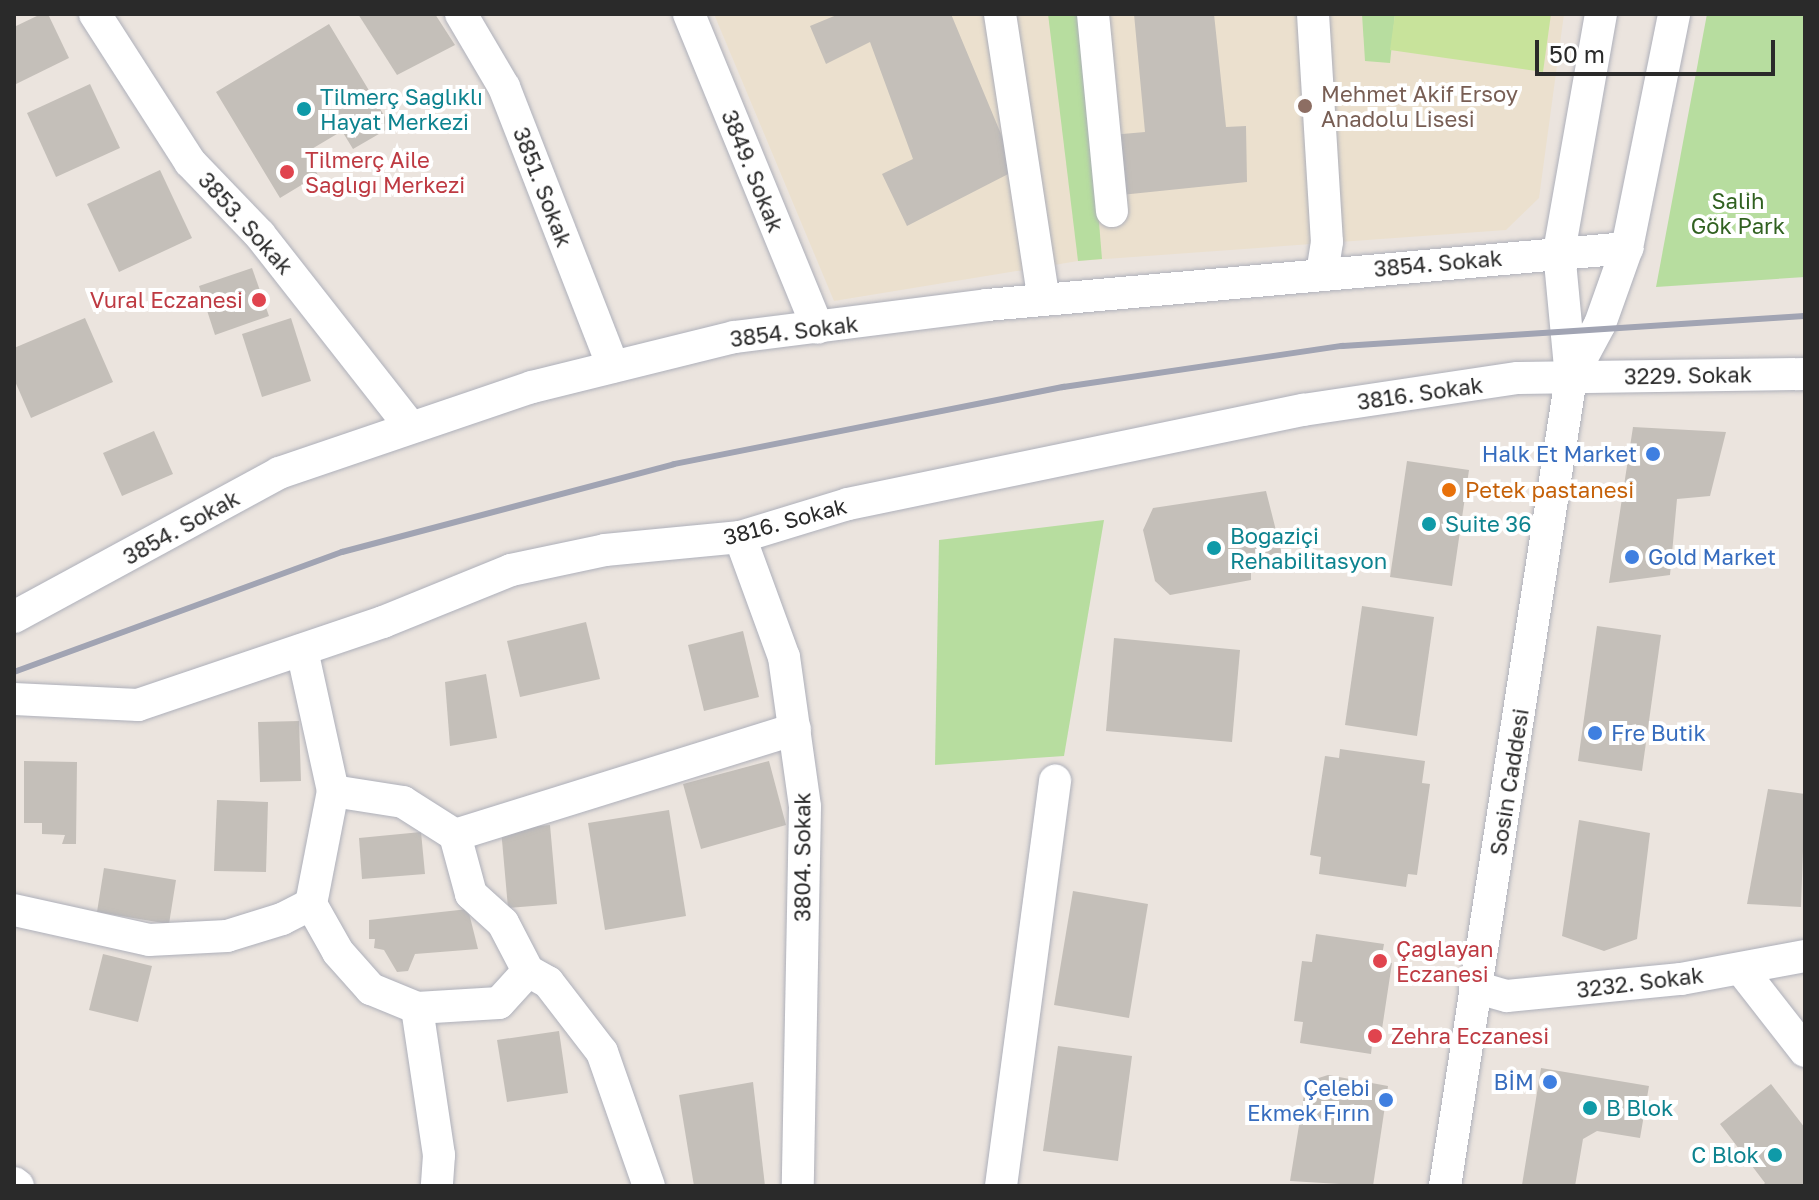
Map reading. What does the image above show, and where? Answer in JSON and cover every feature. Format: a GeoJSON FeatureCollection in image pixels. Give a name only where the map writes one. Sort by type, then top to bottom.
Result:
{"type":"FeatureCollection","features":[{"type":"Feature","properties":{"kind":"street","name":"3853. Sokak"},"geometry":{"type":"LineString","coordinates":[[95,14],[190,162],[260,235],[408,424]]}},
{"type":"Feature","properties":{"kind":"street","name":"3851. Sokak"},"geometry":{"type":"LineString","coordinates":[[461,14],[504,87],[613,366]]}},
{"type":"Feature","properties":{"kind":"street","name":"3849. Sokak"},"geometry":{"type":"LineString","coordinates":[[689,14],[818,328]]}},
{"type":"Feature","properties":{"kind":"street"},"geometry":{"type":"LineString","coordinates":[[1000,14],[1044,300]]}},
{"type":"Feature","properties":{"kind":"street"},"geometry":{"type":"LineString","coordinates":[[1093,14],[1112,211]]}},
{"type":"Feature","properties":{"kind":"street"},"geometry":{"type":"LineString","coordinates":[[1313,14],[1327,242],[1322,273]]}},
{"type":"Feature","properties":{"kind":"street"},"geometry":{"type":"LineString","coordinates":[[1571,378],[1559,252],[1601,14]]}},
{"type":"Feature","properties":{"kind":"street"},"geometry":{"type":"LineString","coordinates":[[1571,378],[1600,324],[1627,248],[1674,14]]}},
{"type":"Feature","properties":{"kind":"street","name":"3854. Sokak"},"geometry":{"type":"LineString","coordinates":[[14,617],[279,473],[408,424],[613,366],[734,337],[1044,300],[1627,248]]}},
{"type":"Feature","properties":{"kind":"street","name":"3229. Sokak"},"geometry":{"type":"LineString","coordinates":[[1571,378],[1805,374]]}},
{"type":"Feature","properties":{"kind":"street","name":"3816. Sokak"},"geometry":{"type":"LineString","coordinates":[[14,699],[138,705],[302,650],[511,570],[605,550],[740,537],[848,504],[1303,410],[1518,378],[1571,378]]}},
{"type":"Feature","properties":{"kind":"street","name":"Sosin Caddesi"},"geometry":{"type":"LineString","coordinates":[[1445,1186],[1571,378]]}},
{"type":"Feature","properties":{"kind":"street","name":"3804. Sokak"},"geometry":{"type":"LineString","coordinates":[[740,537],[784,657],[805,807],[798,1186]]}},
{"type":"Feature","properties":{"kind":"street"},"geometry":{"type":"LineString","coordinates":[[302,650],[333,791],[311,904],[338,952],[371,989],[417,1008],[499,1003],[528,971]]}},
{"type":"Feature","properties":{"kind":"street"},"geometry":{"type":"LineString","coordinates":[[455,835],[795,729]]}},
{"type":"Feature","properties":{"kind":"street"},"geometry":{"type":"LineString","coordinates":[[1001,1186],[1055,781]]}},
{"type":"Feature","properties":{"kind":"street"},"geometry":{"type":"LineString","coordinates":[[333,791],[403,802],[455,835],[471,894],[503,923],[528,971],[548,982],[602,1052],[649,1186]]}},
{"type":"Feature","properties":{"kind":"street"},"geometry":{"type":"LineString","coordinates":[[14,910],[149,940],[227,936],[311,904]]}},
{"type":"Feature","properties":{"kind":"street","name":"3232. Sokak"},"geometry":{"type":"LineString","coordinates":[[1475,987],[1507,996],[1741,969],[1805,956]]}},
{"type":"Feature","properties":{"kind":"street"},"geometry":{"type":"LineString","coordinates":[[1741,969],[1805,1051]]}},
{"type":"Feature","properties":{"kind":"street"},"geometry":{"type":"LineString","coordinates":[[417,1008],[439,1155],[437,1186]]}},
{"type":"Feature","properties":{"kind":"shaded area"},"geometry":{"type":"Polygon","coordinates":[[[714,14],[1564,14],[1539,198],[1506,230],[1078,261],[834,301],[714,14]]]}},
{"type":"Feature","properties":{"kind":"green space"},"geometry":{"type":"Polygon","coordinates":[[[1048,14],[1082,14],[1102,259],[1078,261],[1048,14]]]}},
{"type":"Feature","properties":{"kind":"green space"},"geometry":{"type":"Polygon","coordinates":[[[1362,14],[1395,14],[1390,63],[1365,61],[1362,14]]]}},
{"type":"Feature","properties":{"kind":"green space"},"geometry":{"type":"Polygon","coordinates":[[[1395,14],[1551,14],[1543,72],[1390,50],[1395,14]]]}},
{"type":"Feature","properties":{"kind":"green space","name":"Salih Gök Park"},"geometry":{"type":"Polygon","coordinates":[[[1707,14],[1805,14],[1805,277],[1656,287],[1707,14]]]}},
{"type":"Feature","properties":{"kind":"green space"},"geometry":{"type":"Polygon","coordinates":[[[1104,520],[1064,756],[935,765],[939,540],[1104,520]]]}},
{"type":"Feature","properties":{"kind":"building"},"geometry":{"type":"Polygon","coordinates":[[[41,14],[48,14],[69,58],[14,85],[14,27],[41,14]]]}},
{"type":"Feature","properties":{"kind":"building"},"geometry":{"type":"Polygon","coordinates":[[[358,14],[435,14],[455,45],[397,75],[358,14]]]}},
{"type":"Feature","properties":{"kind":"building"},"geometry":{"type":"Polygon","coordinates":[[[839,14],[951,14],[1016,170],[907,226],[882,174],[913,159],[870,42],[826,64],[810,26],[839,14]]]}},
{"type":"Feature","properties":{"kind":"building"},"geometry":{"type":"Polygon","coordinates":[[[1134,14],[1214,14],[1226,127],[1246,126],[1247,182],[1121,195],[1111,135],[1145,132],[1134,14]]]}},
{"type":"Feature","properties":{"kind":"building","name":"Tilmerç Sağlıklı Hayat Merkezi"},"geometry":{"type":"Polygon","coordinates":[[[329,24],[391,127],[353,149],[342,131],[305,153],[318,175],[280,198],[216,92],[329,24]]]}},
{"type":"Feature","properties":{"kind":"building"},"geometry":{"type":"Polygon","coordinates":[[[90,84],[120,148],[56,177],[27,113],[90,84]]]}},
{"type":"Feature","properties":{"kind":"building"},"geometry":{"type":"Polygon","coordinates":[[[160,170],[192,238],[119,272],[87,204],[160,170]]]}},
{"type":"Feature","properties":{"kind":"building"},"geometry":{"type":"Polygon","coordinates":[[[252,268],[269,316],[215,335],[199,286],[252,268]]]}},
{"type":"Feature","properties":{"kind":"building"},"geometry":{"type":"Polygon","coordinates":[[[85,318],[113,382],[31,418],[14,379],[14,348],[85,318]]]}},
{"type":"Feature","properties":{"kind":"building"},"geometry":{"type":"Polygon","coordinates":[[[291,318],[311,381],[262,397],[242,334],[291,318]]]}},
{"type":"Feature","properties":{"kind":"building"},"geometry":{"type":"Polygon","coordinates":[[[1633,427],[1726,432],[1710,496],[1677,499],[1670,575],[1609,583],[1633,427]]]}},
{"type":"Feature","properties":{"kind":"building"},"geometry":{"type":"Polygon","coordinates":[[[154,431],[173,474],[122,496],[103,453],[154,431]]]}},
{"type":"Feature","properties":{"kind":"building","name":"Suite 36"},"geometry":{"type":"Polygon","coordinates":[[[1407,461],[1469,470],[1452,586],[1390,577],[1407,461]]]}},
{"type":"Feature","properties":{"kind":"building","name":"Boğaziçi Rehabilitasyon"},"geometry":{"type":"Polygon","coordinates":[[[1266,491],[1285,566],[1251,573],[1251,580],[1170,595],[1155,581],[1143,530],[1153,508],[1266,491]]]}},
{"type":"Feature","properties":{"kind":"building"},"geometry":{"type":"Polygon","coordinates":[[[1362,606],[1434,617],[1417,736],[1345,725],[1362,606]]]}},
{"type":"Feature","properties":{"kind":"building"},"geometry":{"type":"Polygon","coordinates":[[[586,622],[600,679],[520,697],[507,641],[586,622]]]}},
{"type":"Feature","properties":{"kind":"building"},"geometry":{"type":"Polygon","coordinates":[[[1597,626],[1661,635],[1642,771],[1578,761],[1597,626]]]}},
{"type":"Feature","properties":{"kind":"building"},"geometry":{"type":"Polygon","coordinates":[[[743,631],[759,697],[704,711],[688,645],[743,631]]]}},
{"type":"Feature","properties":{"kind":"building"},"geometry":{"type":"Polygon","coordinates":[[[1114,638],[1240,650],[1232,742],[1106,731],[1114,638]]]}},
{"type":"Feature","properties":{"kind":"building"},"geometry":{"type":"Polygon","coordinates":[[[486,674],[497,738],[450,746],[445,682],[486,674]]]}},
{"type":"Feature","properties":{"kind":"building"},"geometry":{"type":"Polygon","coordinates":[[[299,721],[301,781],[260,782],[258,722],[299,721]]]}},
{"type":"Feature","properties":{"kind":"building"},"geometry":{"type":"Polygon","coordinates":[[[1340,749],[1425,761],[1422,783],[1430,784],[1417,875],[1408,874],[1406,887],[1319,874],[1321,857],[1310,855],[1325,756],[1339,758],[1340,749]]]}},
{"type":"Feature","properties":{"kind":"building"},"geometry":{"type":"Polygon","coordinates":[[[24,761],[77,762],[76,844],[62,844],[65,835],[42,834],[42,823],[24,823],[24,761]]]}},
{"type":"Feature","properties":{"kind":"building"},"geometry":{"type":"Polygon","coordinates":[[[769,761],[786,825],[701,849],[683,784],[769,761]]]}},
{"type":"Feature","properties":{"kind":"building"},"geometry":{"type":"Polygon","coordinates":[[[1768,789],[1805,794],[1801,907],[1747,904],[1768,789]]]}},
{"type":"Feature","properties":{"kind":"building"},"geometry":{"type":"Polygon","coordinates":[[[217,800],[268,802],[266,872],[214,871],[217,800]]]}},
{"type":"Feature","properties":{"kind":"building"},"geometry":{"type":"Polygon","coordinates":[[[669,810],[686,916],[605,930],[588,823],[669,810]]]}},
{"type":"Feature","properties":{"kind":"building"},"geometry":{"type":"Polygon","coordinates":[[[1579,820],[1650,833],[1637,939],[1604,951],[1562,936],[1579,820]]]}},
{"type":"Feature","properties":{"kind":"building"},"geometry":{"type":"Polygon","coordinates":[[[550,825],[557,904],[508,908],[501,829],[550,825]]]}},
{"type":"Feature","properties":{"kind":"building"},"geometry":{"type":"Polygon","coordinates":[[[421,832],[425,874],[362,879],[359,838],[421,832]]]}},
{"type":"Feature","properties":{"kind":"building"},"geometry":{"type":"Polygon","coordinates":[[[104,868],[176,880],[169,924],[97,912],[104,868]]]}},
{"type":"Feature","properties":{"kind":"building"},"geometry":{"type":"Polygon","coordinates":[[[1073,891],[1148,904],[1129,1018],[1054,1005],[1073,891]]]}},
{"type":"Feature","properties":{"kind":"building"},"geometry":{"type":"Polygon","coordinates":[[[468,909],[478,949],[415,954],[408,971],[397,972],[384,950],[374,948],[375,939],[369,939],[369,920],[468,909]]]}},
{"type":"Feature","properties":{"kind":"building"},"geometry":{"type":"Polygon","coordinates":[[[1316,934],[1384,944],[1381,961],[1392,963],[1382,1029],[1374,1027],[1371,1054],[1300,1043],[1303,1022],[1294,1021],[1302,961],[1312,962],[1316,934]]]}},
{"type":"Feature","properties":{"kind":"building"},"geometry":{"type":"Polygon","coordinates":[[[103,954],[152,966],[138,1022],[89,1010],[103,954]]]}},
{"type":"Feature","properties":{"kind":"building"},"geometry":{"type":"Polygon","coordinates":[[[559,1031],[568,1093],[507,1102],[497,1040],[559,1031]]]}},
{"type":"Feature","properties":{"kind":"building"},"geometry":{"type":"Polygon","coordinates":[[[1058,1046],[1132,1056],[1118,1161],[1043,1151],[1058,1046]]]}},
{"type":"Feature","properties":{"kind":"building","name":"B Blok"},"geometry":{"type":"Polygon","coordinates":[[[1541,1068],[1649,1086],[1640,1138],[1597,1131],[1583,1139],[1575,1186],[1522,1185],[1541,1068]]]}},
{"type":"Feature","properties":{"kind":"building"},"geometry":{"type":"Polygon","coordinates":[[[1328,1075],[1388,1086],[1373,1186],[1290,1181],[1306,1082],[1328,1075]]]}},
{"type":"Feature","properties":{"kind":"building"},"geometry":{"type":"Polygon","coordinates":[[[753,1082],[765,1186],[694,1186],[679,1095],[753,1082]]]}},
{"type":"Feature","properties":{"kind":"building","name":"C Blok"},"geometry":{"type":"Polygon","coordinates":[[[1771,1084],[1805,1128],[1805,1186],[1762,1186],[1765,1183],[1720,1124],[1771,1084]]]}},
{"type":"Feature","properties":{"kind":"railway"},"geometry":{"type":"LineString","coordinates":[[14,672],[342,552],[674,464],[1063,387],[1342,346],[1805,316]]}},
{"type":"Feature","properties":{"kind":"place","name":"Mehmet Akif Ersoy Anadolu Lisesi"},"geometry":{"type":"Point","coordinates":[1305,106]}},
{"type":"Feature","properties":{"kind":"place","name":"Tilmerç Sağlıklı Hayat Merkezi"},"geometry":{"type":"Point","coordinates":[304,109]}},
{"type":"Feature","properties":{"kind":"place","name":"Tilmerç Aile Sağlığı Merkezi"},"geometry":{"type":"Point","coordinates":[287,172]}},
{"type":"Feature","properties":{"kind":"place","name":"Vural Eczanesi"},"geometry":{"type":"Point","coordinates":[259,300]}},
{"type":"Feature","properties":{"kind":"place","name":"Halk Et Market"},"geometry":{"type":"Point","coordinates":[1653,454]}},
{"type":"Feature","properties":{"kind":"place","name":"Petek pastanesi"},"geometry":{"type":"Point","coordinates":[1449,490]}},
{"type":"Feature","properties":{"kind":"place","name":"Suite 36"},"geometry":{"type":"Point","coordinates":[1429,524]}},
{"type":"Feature","properties":{"kind":"place","name":"Boğaziçi Rehabilitasyon"},"geometry":{"type":"Point","coordinates":[1214,548]}},
{"type":"Feature","properties":{"kind":"place","name":"Gold Market"},"geometry":{"type":"Point","coordinates":[1632,557]}},
{"type":"Feature","properties":{"kind":"place","name":"Fre Butik"},"geometry":{"type":"Point","coordinates":[1595,733]}},
{"type":"Feature","properties":{"kind":"place","name":"Çağlayan Eczanesi"},"geometry":{"type":"Point","coordinates":[1380,961]}},
{"type":"Feature","properties":{"kind":"place","name":"Zehra Eczanesi"},"geometry":{"type":"Point","coordinates":[1375,1036]}},
{"type":"Feature","properties":{"kind":"place","name":"BİM"},"geometry":{"type":"Point","coordinates":[1550,1082]}},
{"type":"Feature","properties":{"kind":"place","name":"Çelebi Ekmek Fırın"},"geometry":{"type":"Point","coordinates":[1386,1100]}},
{"type":"Feature","properties":{"kind":"place","name":"B Blok"},"geometry":{"type":"Point","coordinates":[1590,1108]}},
{"type":"Feature","properties":{"kind":"place","name":"C Blok"},"geometry":{"type":"Point","coordinates":[1775,1155]}}]}
